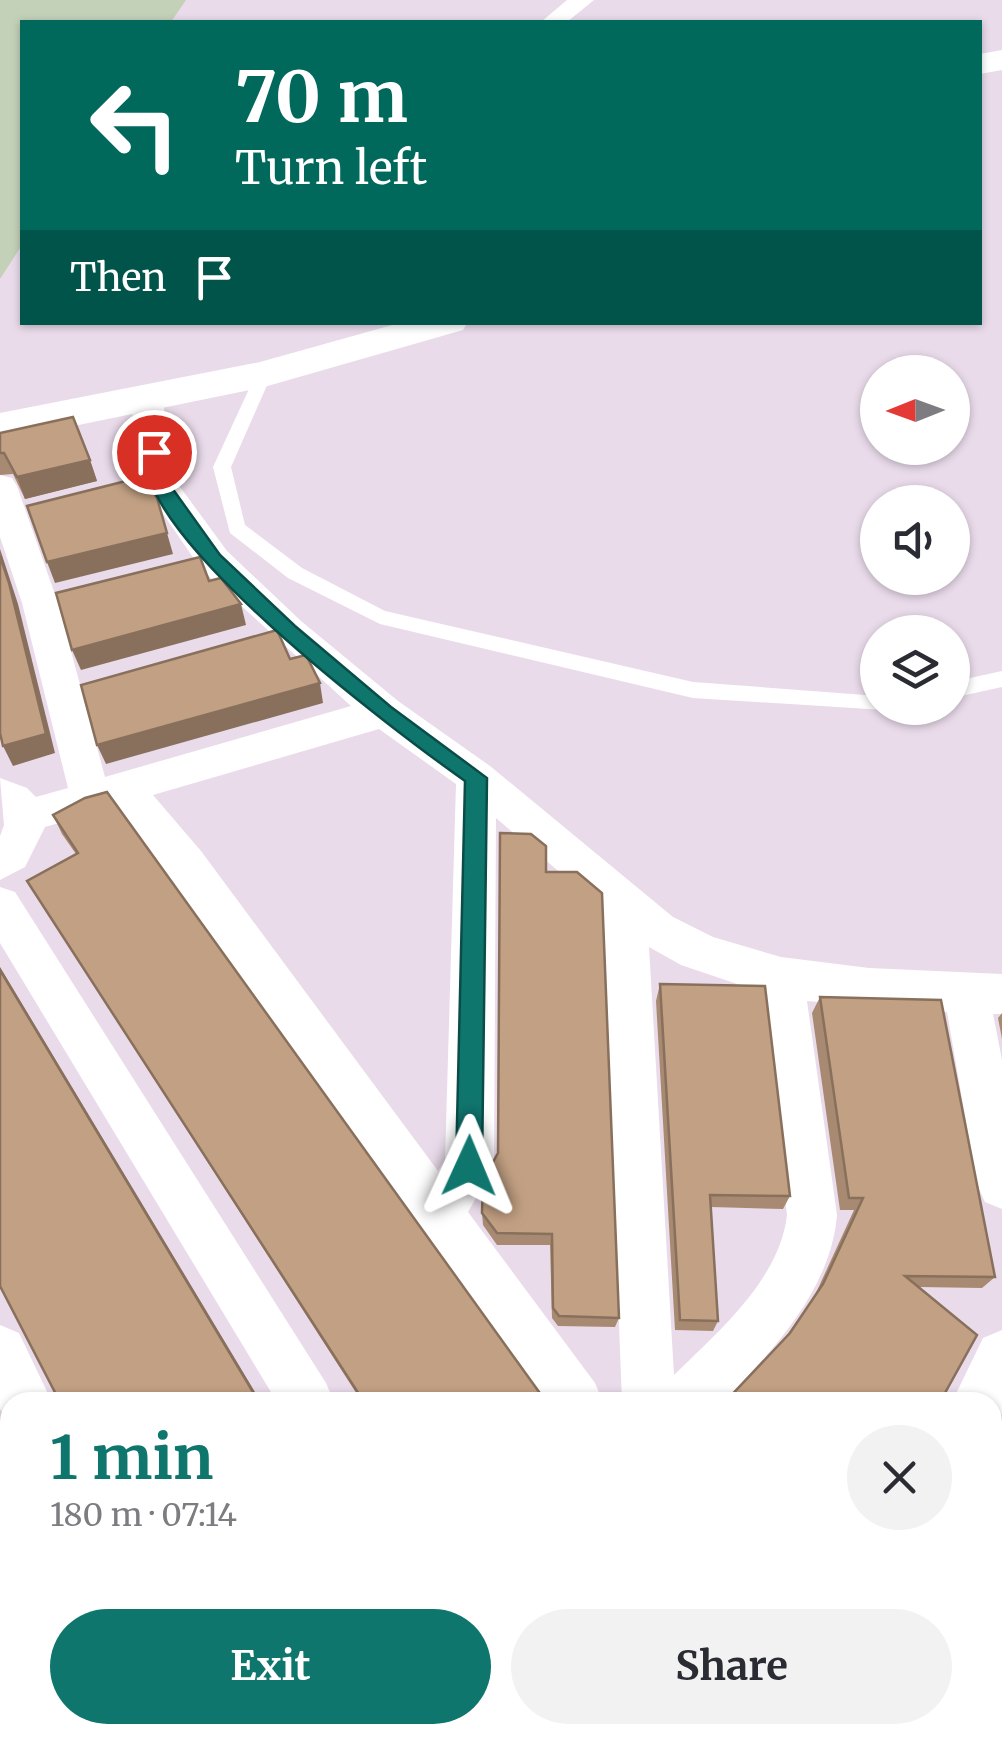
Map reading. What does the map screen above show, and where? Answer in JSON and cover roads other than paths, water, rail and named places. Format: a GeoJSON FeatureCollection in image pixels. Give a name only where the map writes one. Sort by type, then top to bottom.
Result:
{"type":"FeatureCollection","features":[{"type":"Feature","properties":{"kind":"main road"},"geometry":{"type":"LineString","coordinates":[[0,426],[264,374],[438,325]]}},
{"type":"Feature","properties":{"kind":"street"},"geometry":{"type":"LineString","coordinates":[[556,20],[582,0]]}},
{"type":"Feature","properties":{"kind":"street"},"geometry":{"type":"LineString","coordinates":[[146,396],[139,486],[194,564],[269,636],[476,778],[624,897],[658,930],[686,948],[738,968],[782,979],[984,993],[1002,1185]]}},
{"type":"Feature","properties":{"kind":"street"},"geometry":{"type":"LineString","coordinates":[[47,508],[5,502],[40,602],[64,694],[110,790],[136,804],[186,864],[569,1392]]}},
{"type":"Feature","properties":{"kind":"street"},"geometry":{"type":"LineString","coordinates":[[40,602],[79,593]]}},
{"type":"Feature","properties":{"kind":"street"},"geometry":{"type":"LineString","coordinates":[[64,694],[101,684]]}},
{"type":"Feature","properties":{"kind":"street"},"geometry":{"type":"LineString","coordinates":[[0,862],[19,846],[26,831],[13,805],[110,790],[384,712]]}},
{"type":"Feature","properties":{"kind":"street"},"geometry":{"type":"LineString","coordinates":[[439,1213],[469,1166],[476,778]]}},
{"type":"Feature","properties":{"kind":"street"},"geometry":{"type":"LineString","coordinates":[[624,897],[649,1392]]}},
{"type":"Feature","properties":{"kind":"street"},"geometry":{"type":"LineString","coordinates":[[0,904],[301,1392]]}},
{"type":"Feature","properties":{"kind":"street"},"geometry":{"type":"LineString","coordinates":[[696,1392],[755,1332],[809,1247],[812,1214],[782,979]]}},
{"type":"Feature","properties":{"kind":"street"},"geometry":{"type":"LineString","coordinates":[[0,1352],[19,1392]]}},
{"type":"Feature","properties":{"kind":"street"},"geometry":{"type":"LineString","coordinates":[[984,1392],[1002,1357]]}},
{"type":"Feature","properties":{"kind":"lane"},"geometry":{"type":"LineString","coordinates":[[264,374],[222,466],[237,528],[294,573],[380,616],[694,690],[860,703]]}},
{"type":"Feature","properties":{"kind":"lane"},"geometry":{"type":"LineString","coordinates":[[970,686],[1002,679]]}}]}
